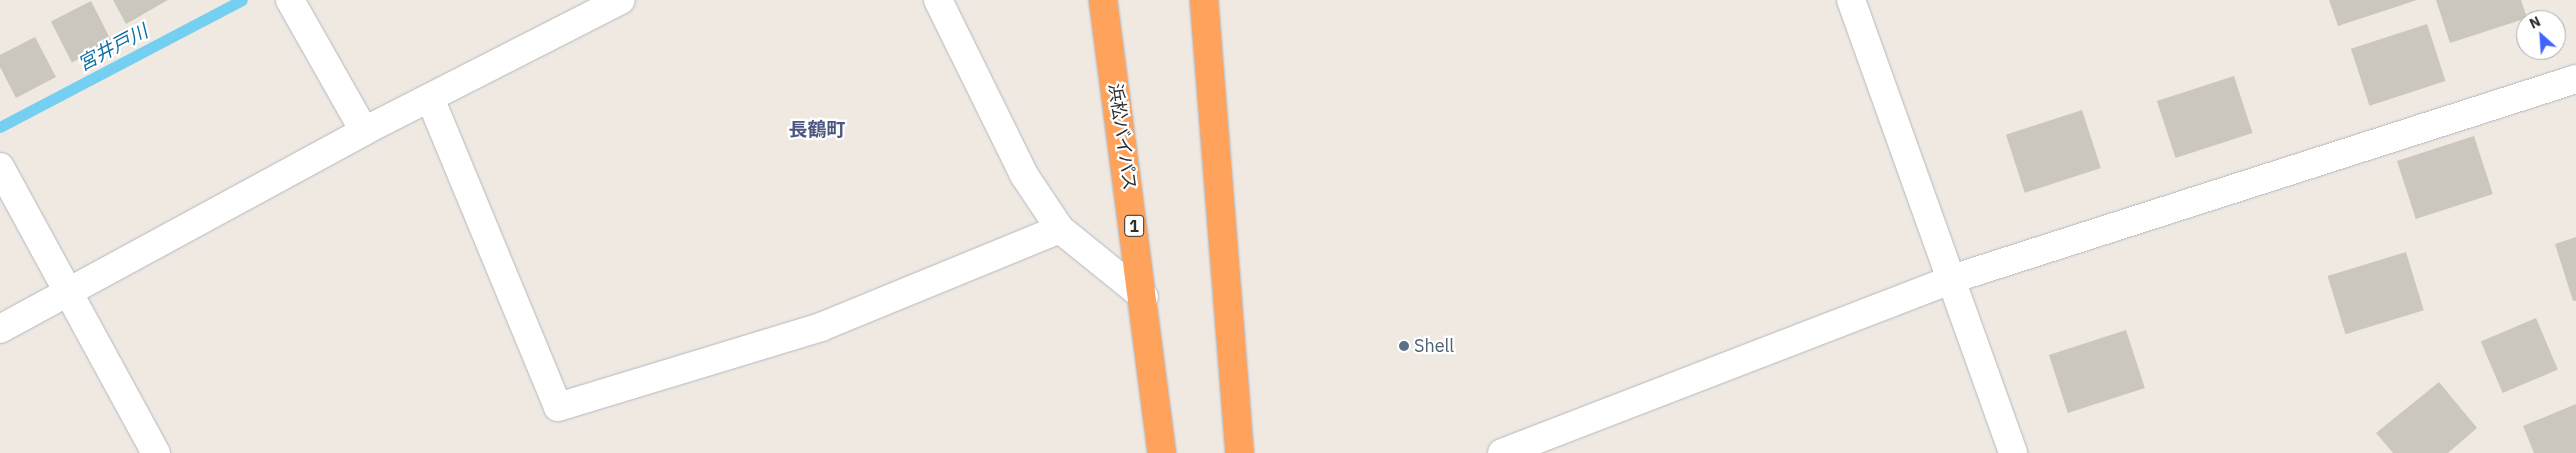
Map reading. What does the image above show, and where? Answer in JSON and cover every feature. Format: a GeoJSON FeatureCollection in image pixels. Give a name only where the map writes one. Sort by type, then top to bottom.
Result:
{"type":"FeatureCollection","features":[{"type":"Feature","properties":{"kind":"highway","name":"浜松バイパス"},"geometry":{"type":"LineString","coordinates":[[1104,0],[1144,297],[1162,453]]}},
{"type":"Feature","properties":{"kind":"highway"},"geometry":{"type":"LineString","coordinates":[[1204,0],[1240,453]]}},
{"type":"Feature","properties":{"kind":"street"},"geometry":{"type":"LineString","coordinates":[[290,0],[364,131]]}},
{"type":"Feature","properties":{"kind":"street"},"geometry":{"type":"LineString","coordinates":[[0,329],[364,131],[621,0]]}},
{"type":"Feature","properties":{"kind":"street"},"geometry":{"type":"LineString","coordinates":[[938,0],[1024,175],[1060,229],[1144,297]]}},
{"type":"Feature","properties":{"kind":"street"},"geometry":{"type":"LineString","coordinates":[[1851,0],[2013,453]]}},
{"type":"Feature","properties":{"kind":"street"},"geometry":{"type":"LineString","coordinates":[[1502,453],[1952,279],[2576,79]]}},
{"type":"Feature","properties":{"kind":"street"},"geometry":{"type":"LineString","coordinates":[[430,98],[558,407],[821,327],[1060,229]]}},
{"type":"Feature","properties":{"kind":"street"},"geometry":{"type":"LineString","coordinates":[[0,167],[66,292],[156,453]]}},
{"type":"Feature","properties":{"kind":"building"},"geometry":{"type":"Polygon","coordinates":[[[113,0],[168,0],[126,24],[113,0]]]}},
{"type":"Feature","properties":{"kind":"building"},"geometry":{"type":"Polygon","coordinates":[[[2329,0],[2417,0],[2338,26],[2329,0]]]}},
{"type":"Feature","properties":{"kind":"building"},"geometry":{"type":"Polygon","coordinates":[[[2436,0],[2521,0],[2524,10],[2516,10],[2516,22],[2450,43],[2436,0]]]}},
{"type":"Feature","properties":{"kind":"building"},"geometry":{"type":"Polygon","coordinates":[[[91,1],[112,42],[72,62],[51,21],[91,1]]]}},
{"type":"Feature","properties":{"kind":"building"},"geometry":{"type":"Polygon","coordinates":[[[2427,24],[2446,81],[2369,106],[2351,49],[2427,24]]]}},
{"type":"Feature","properties":{"kind":"building"},"geometry":{"type":"Polygon","coordinates":[[[35,37],[56,77],[16,98],[0,67],[0,55],[35,37]]]}},
{"type":"Feature","properties":{"kind":"building"},"geometry":{"type":"Polygon","coordinates":[[[2234,76],[2253,133],[2176,158],[2157,101],[2234,76]]]}},
{"type":"Feature","properties":{"kind":"building"},"geometry":{"type":"Polygon","coordinates":[[[2082,110],[2101,168],[2025,193],[2006,135],[2082,110]]]}},
{"type":"Feature","properties":{"kind":"building"},"geometry":{"type":"Polygon","coordinates":[[[2474,136],[2493,194],[2416,219],[2397,161],[2474,136]]]}},
{"type":"Feature","properties":{"kind":"building"},"geometry":{"type":"Polygon","coordinates":[[[2576,237],[2576,301],[2573,301],[2555,244],[2576,237]]]}},
{"type":"Feature","properties":{"kind":"building"},"geometry":{"type":"Polygon","coordinates":[[[2406,252],[2424,310],[2345,334],[2328,276],[2406,252]]]}},
{"type":"Feature","properties":{"kind":"building"},"geometry":{"type":"Polygon","coordinates":[[[2536,318],[2558,370],[2503,393],[2481,341],[2536,318]]]}},
{"type":"Feature","properties":{"kind":"building"},"geometry":{"type":"Polygon","coordinates":[[[2126,330],[2145,388],[2068,413],[2049,355],[2126,330]]]}},
{"type":"Feature","properties":{"kind":"building"},"geometry":{"type":"Polygon","coordinates":[[[2439,382],[2477,428],[2448,453],[2393,453],[2376,433],[2439,382]]]}},
{"type":"Feature","properties":{"kind":"building"},"geometry":{"type":"Polygon","coordinates":[[[2576,404],[2576,453],[2534,453],[2523,426],[2576,404]]]}},
{"type":"Feature","properties":{"kind":"waterway","name":"宮井戸川"},"geometry":{"type":"LineString","coordinates":[[0,127],[242,0]]}},
{"type":"Feature","properties":{"kind":"place","name":"Shell"},"geometry":{"type":"Point","coordinates":[1404,346]}},
{"type":"Feature","properties":{"kind":"district","name":"長鶴町"},"geometry":{"type":"Point","coordinates":[817,130]}}]}
